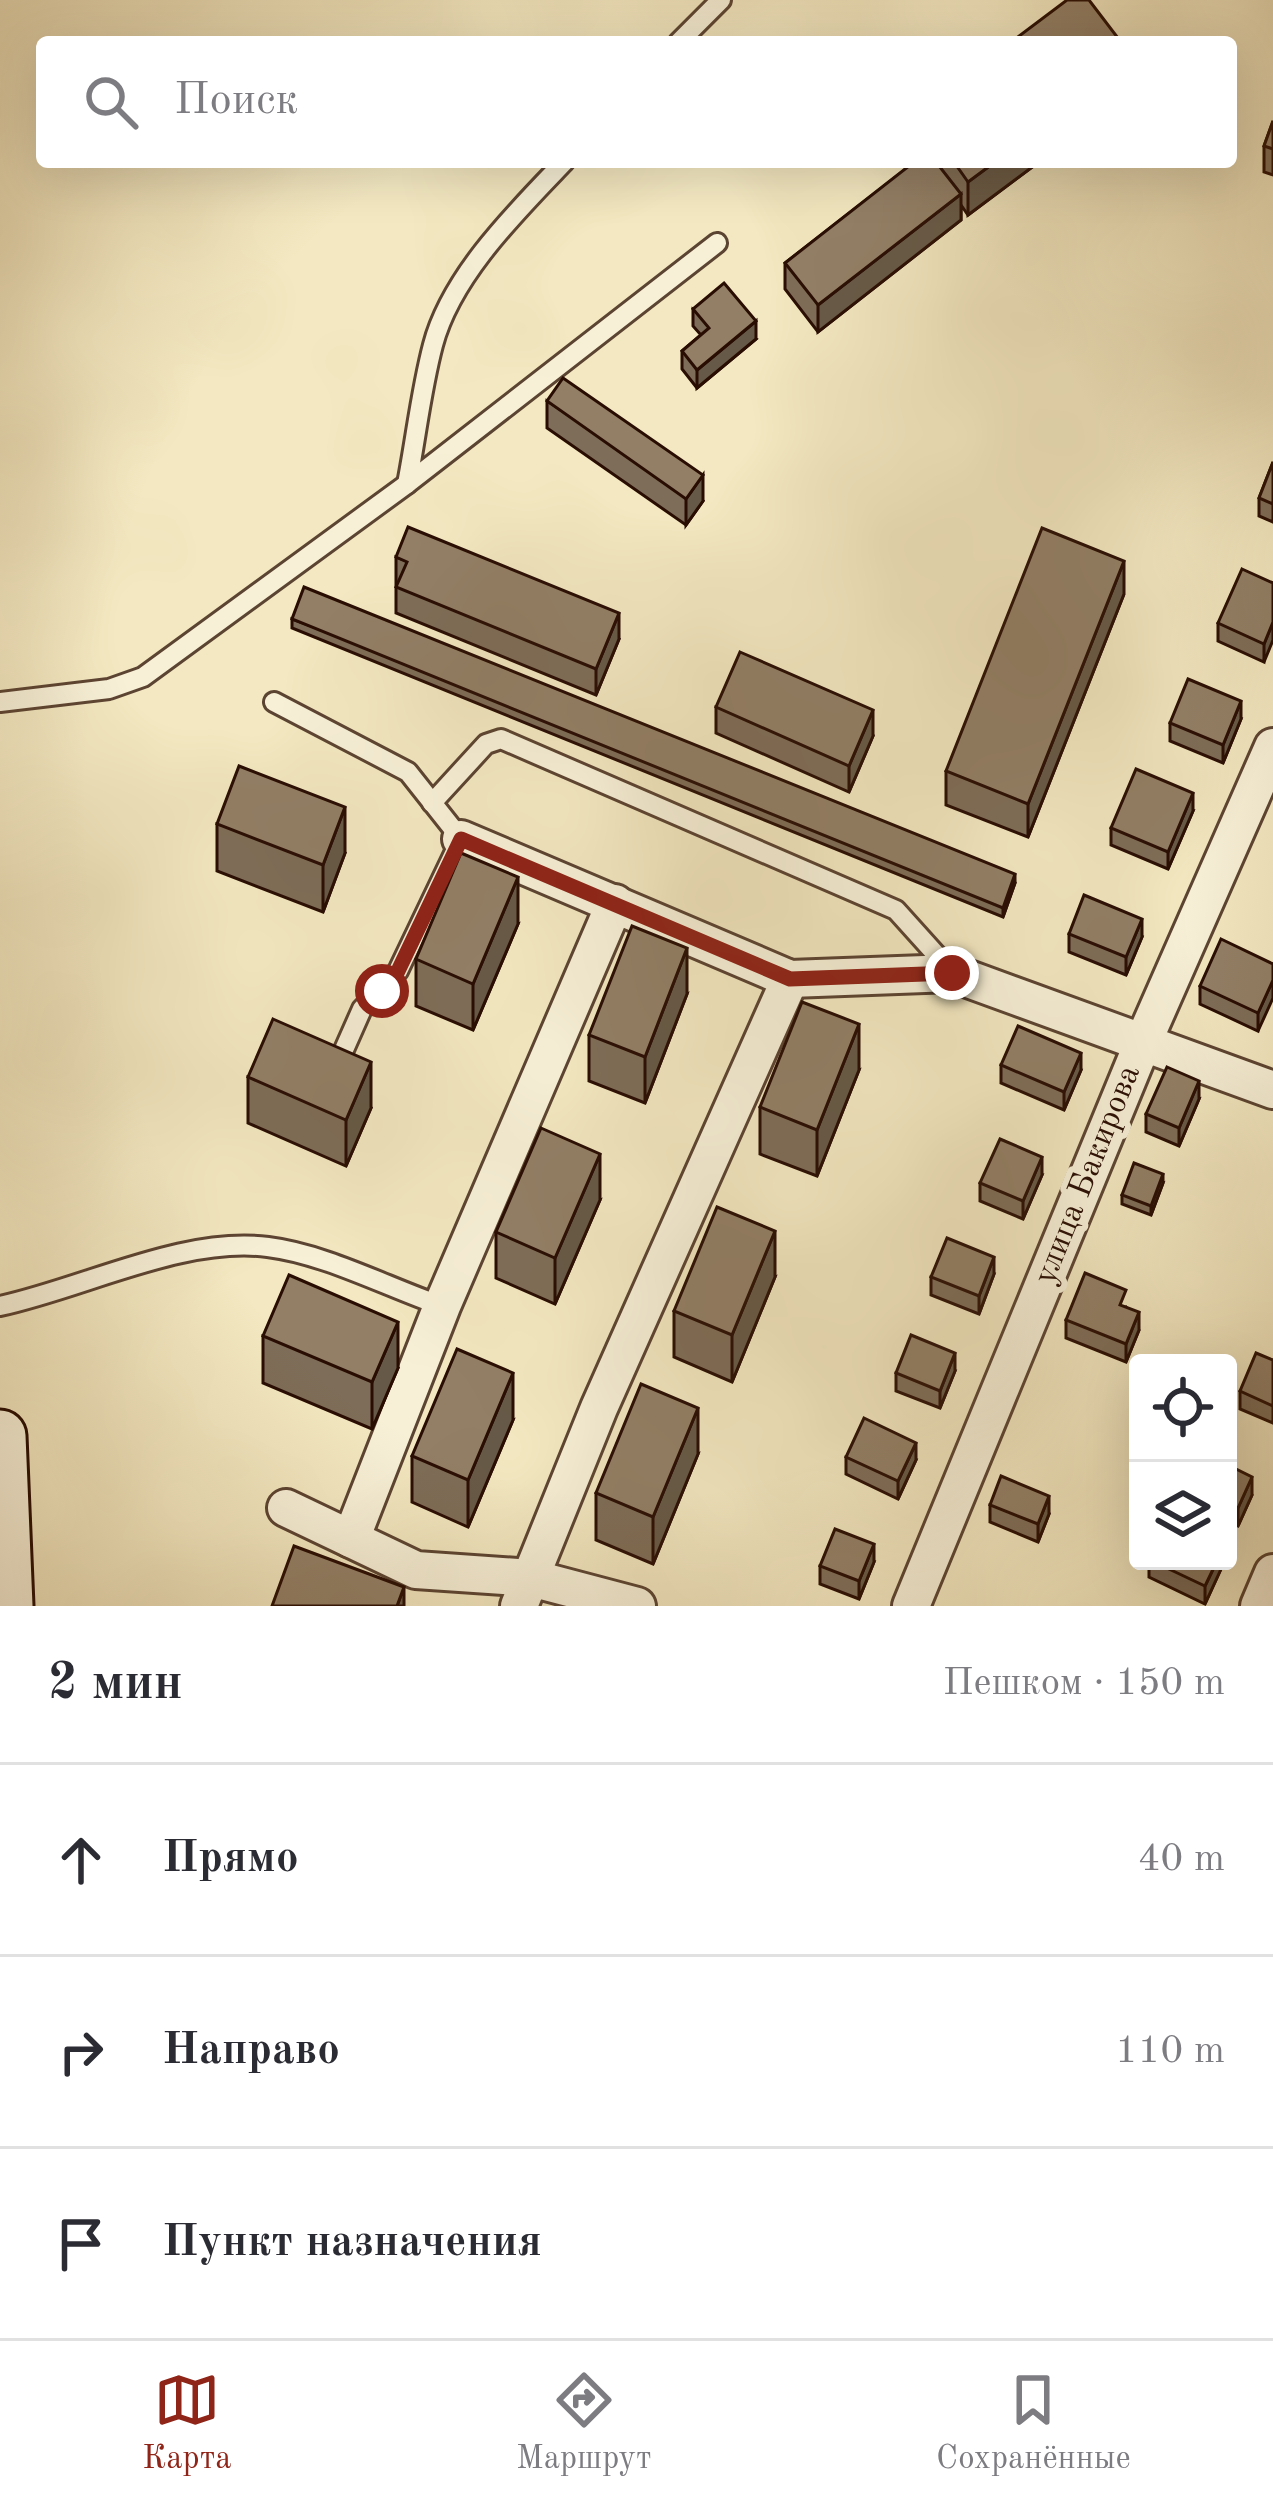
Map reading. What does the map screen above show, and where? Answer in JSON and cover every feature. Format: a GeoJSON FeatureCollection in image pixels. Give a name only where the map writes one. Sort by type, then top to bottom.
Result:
{"type":"FeatureCollection","features":[{"type":"Feature","properties":{"kind":"main road"},"geometry":{"type":"LineString","coordinates":[[0,1436],[7,1606]]}},
{"type":"Feature","properties":{"kind":"street","name":"улица Бакирова"},"geometry":{"type":"LineString","coordinates":[[911,1606],[1144,1040],[1273,747]]}},
{"type":"Feature","properties":{"kind":"street"},"geometry":{"type":"LineString","coordinates":[[461,839],[790,979],[952,973],[1273,1090]]}},
{"type":"Feature","properties":{"kind":"street"},"geometry":{"type":"LineString","coordinates":[[351,1539],[442,1306],[615,903]]}},
{"type":"Feature","properties":{"kind":"street"},"geometry":{"type":"LineString","coordinates":[[525,1592],[599,1408],[790,979]]}},
{"type":"Feature","properties":{"kind":"street"},"geometry":{"type":"LineString","coordinates":[[286,1508],[416,1570],[525,1592],[637,1606]]}},
{"type":"Feature","properties":{"kind":"street"},"geometry":{"type":"LineString","coordinates":[[1258,1606],[1273,1573]]}},
{"type":"Feature","properties":{"kind":"lane"},"geometry":{"type":"LineString","coordinates":[[685,36],[721,0]]}},
{"type":"Feature","properties":{"kind":"lane"},"geometry":{"type":"LineString","coordinates":[[407,484],[434,341],[457,294],[499,235],[559,168]]}},
{"type":"Feature","properties":{"kind":"lane"},"geometry":{"type":"LineString","coordinates":[[0,702],[109,689],[143,677],[407,484],[717,243]]}},
{"type":"Feature","properties":{"kind":"lane"},"geometry":{"type":"LineString","coordinates":[[274,702],[408,772],[461,839],[398,971],[362,1009],[335,1070]]}},
{"type":"Feature","properties":{"kind":"lane"},"geometry":{"type":"LineString","coordinates":[[432,803],[486,744],[501,739],[896,910],[952,973]]}},
{"type":"Feature","properties":{"kind":"lane"},"geometry":{"type":"LineString","coordinates":[[0,1306],[67,1292],[152,1259],[247,1247],[270,1247],[442,1306]]}},
{"type":"Feature","properties":{"kind":"building"},"geometry":{"type":"Polygon","coordinates":[[[1067,0],[1089,0],[1116,36],[1019,36],[1067,0]]]}},
{"type":"Feature","properties":{"kind":"building"},"geometry":{"type":"Polygon","coordinates":[[[1273,121],[1273,149],[1264,146],[1273,121]]]}},
{"type":"Feature","properties":{"kind":"building"},"geometry":{"type":"Polygon","coordinates":[[[906,168],[941,168],[961,194],[818,305],[785,263],[906,168]]]}},
{"type":"Feature","properties":{"kind":"building"},"geometry":{"type":"Polygon","coordinates":[[[958,168],[987,168],[968,182],[958,168]]]}},
{"type":"Feature","properties":{"kind":"building"},"geometry":{"type":"Polygon","coordinates":[[[724,283],[756,321],[697,370],[682,351],[709,328],[693,309],[724,283]]]}},
{"type":"Feature","properties":{"kind":"building"},"geometry":{"type":"Polygon","coordinates":[[[563,378],[703,475],[686,499],[547,401],[563,378]]]}},
{"type":"Feature","properties":{"kind":"building"},"geometry":{"type":"Polygon","coordinates":[[[1273,462],[1273,504],[1259,498],[1273,462]]]}},
{"type":"Feature","properties":{"kind":"building"},"geometry":{"type":"Polygon","coordinates":[[[408,527],[619,613],[596,669],[396,587],[407,562],[396,557],[408,527]]]}},
{"type":"Feature","properties":{"kind":"building"},"geometry":{"type":"Polygon","coordinates":[[[1042,528],[1124,561],[1028,804],[946,771],[1042,528]]]}},
{"type":"Feature","properties":{"kind":"building"},"geometry":{"type":"Polygon","coordinates":[[[1242,569],[1273,583],[1273,622],[1264,644],[1218,623],[1242,569]]]}},
{"type":"Feature","properties":{"kind":"building"},"geometry":{"type":"Polygon","coordinates":[[[304,587],[1015,874],[1003,908],[292,619],[304,587]]]}},
{"type":"Feature","properties":{"kind":"building"},"geometry":{"type":"Polygon","coordinates":[[[740,652],[873,710],[849,766],[716,707],[740,652]]]}},
{"type":"Feature","properties":{"kind":"building"},"geometry":{"type":"Polygon","coordinates":[[[1188,679],[1241,701],[1223,745],[1170,723],[1188,679]]]}},
{"type":"Feature","properties":{"kind":"building"},"geometry":{"type":"Polygon","coordinates":[[[239,766],[345,807],[323,865],[217,824],[239,766]]]}},
{"type":"Feature","properties":{"kind":"building"},"geometry":{"type":"Polygon","coordinates":[[[1136,769],[1193,793],[1168,852],[1111,828],[1136,769]]]}},
{"type":"Feature","properties":{"kind":"building"},"geometry":{"type":"Polygon","coordinates":[[[461,853],[518,877],[473,984],[416,959],[461,853]]]}},
{"type":"Feature","properties":{"kind":"building"},"geometry":{"type":"Polygon","coordinates":[[[1084,895],[1142,919],[1126,957],[1069,934],[1084,895]]]}},
{"type":"Feature","properties":{"kind":"building"},"geometry":{"type":"Polygon","coordinates":[[[632,926],[687,948],[645,1057],[589,1035],[632,926]]]}},
{"type":"Feature","properties":{"kind":"building"},"geometry":{"type":"Polygon","coordinates":[[[1221,939],[1273,964],[1273,980],[1258,1013],[1200,986],[1221,939]]]}},
{"type":"Feature","properties":{"kind":"building"},"geometry":{"type":"Polygon","coordinates":[[[802,1002],[859,1024],[817,1130],[760,1107],[802,1002]]]}},
{"type":"Feature","properties":{"kind":"building"},"geometry":{"type":"Polygon","coordinates":[[[273,1019],[371,1062],[346,1120],[248,1077],[273,1019]]]}},
{"type":"Feature","properties":{"kind":"building"},"geometry":{"type":"Polygon","coordinates":[[[1018,1026],[1081,1053],[1064,1092],[1001,1065],[1018,1026]]]}},
{"type":"Feature","properties":{"kind":"building"},"geometry":{"type":"Polygon","coordinates":[[[1167,1067],[1199,1081],[1179,1128],[1146,1114],[1167,1067]]]}},
{"type":"Feature","properties":{"kind":"building"},"geometry":{"type":"Polygon","coordinates":[[[541,1128],[600,1154],[555,1258],[496,1232],[541,1128]]]}},
{"type":"Feature","properties":{"kind":"building"},"geometry":{"type":"Polygon","coordinates":[[[1000,1139],[1042,1157],[1023,1201],[980,1183],[1000,1139]]]}},
{"type":"Feature","properties":{"kind":"building"},"geometry":{"type":"Polygon","coordinates":[[[1134,1163],[1163,1174],[1151,1206],[1122,1195],[1134,1163]]]}},
{"type":"Feature","properties":{"kind":"building"},"geometry":{"type":"Polygon","coordinates":[[[717,1207],[775,1231],[732,1335],[674,1311],[717,1207]]]}},
{"type":"Feature","properties":{"kind":"building"},"geometry":{"type":"Polygon","coordinates":[[[947,1238],[994,1257],[979,1296],[931,1277],[947,1238]]]}},
{"type":"Feature","properties":{"kind":"building"},"geometry":{"type":"Polygon","coordinates":[[[1085,1273],[1126,1290],[1120,1305],[1139,1312],[1126,1344],[1066,1320],[1085,1273]]]}},
{"type":"Feature","properties":{"kind":"building"},"geometry":{"type":"Polygon","coordinates":[[[289,1275],[398,1322],[372,1382],[263,1336],[289,1275]]]}},
{"type":"Feature","properties":{"kind":"building"},"geometry":{"type":"Polygon","coordinates":[[[911,1335],[955,1353],[940,1391],[896,1373],[911,1335]]]}},
{"type":"Feature","properties":{"kind":"building"},"geometry":{"type":"Polygon","coordinates":[[[457,1349],[513,1373],[468,1480],[412,1456],[457,1349]]]}},
{"type":"Feature","properties":{"kind":"building"},"geometry":{"type":"Polygon","coordinates":[[[1256,1353],[1273,1360],[1273,1406],[1240,1391],[1256,1353]]]}},
{"type":"Feature","properties":{"kind":"building"},"geometry":{"type":"Polygon","coordinates":[[[641,1384],[698,1408],[653,1517],[596,1493],[641,1384]]]}},
{"type":"Feature","properties":{"kind":"building"},"geometry":{"type":"Polygon","coordinates":[[[864,1418],[916,1443],[898,1481],[846,1457],[864,1418]]]}},
{"type":"Feature","properties":{"kind":"building"},"geometry":{"type":"Polygon","coordinates":[[[1237,1470],[1252,1477],[1237,1508],[1237,1470]]]}},
{"type":"Feature","properties":{"kind":"building"},"geometry":{"type":"Polygon","coordinates":[[[1001,1476],[1049,1496],[1038,1524],[990,1505],[1001,1476]]]}},
{"type":"Feature","properties":{"kind":"building"},"geometry":{"type":"Polygon","coordinates":[[[835,1529],[874,1544],[859,1581],[820,1566],[835,1529]]]}},
{"type":"Feature","properties":{"kind":"building"},"geometry":{"type":"Polygon","coordinates":[[[294,1546],[404,1587],[397,1606],[272,1606],[294,1546]]]}},
{"type":"Feature","properties":{"kind":"building"},"geometry":{"type":"Polygon","coordinates":[[[1171,1570],[1213,1570],[1205,1586],[1171,1570]]]}},
{"type":"Feature","properties":{"kind":"route"},"geometry":{"type":"LineString","coordinates":[[382,991],[398,971],[461,839],[790,979],[952,973]]}}]}
